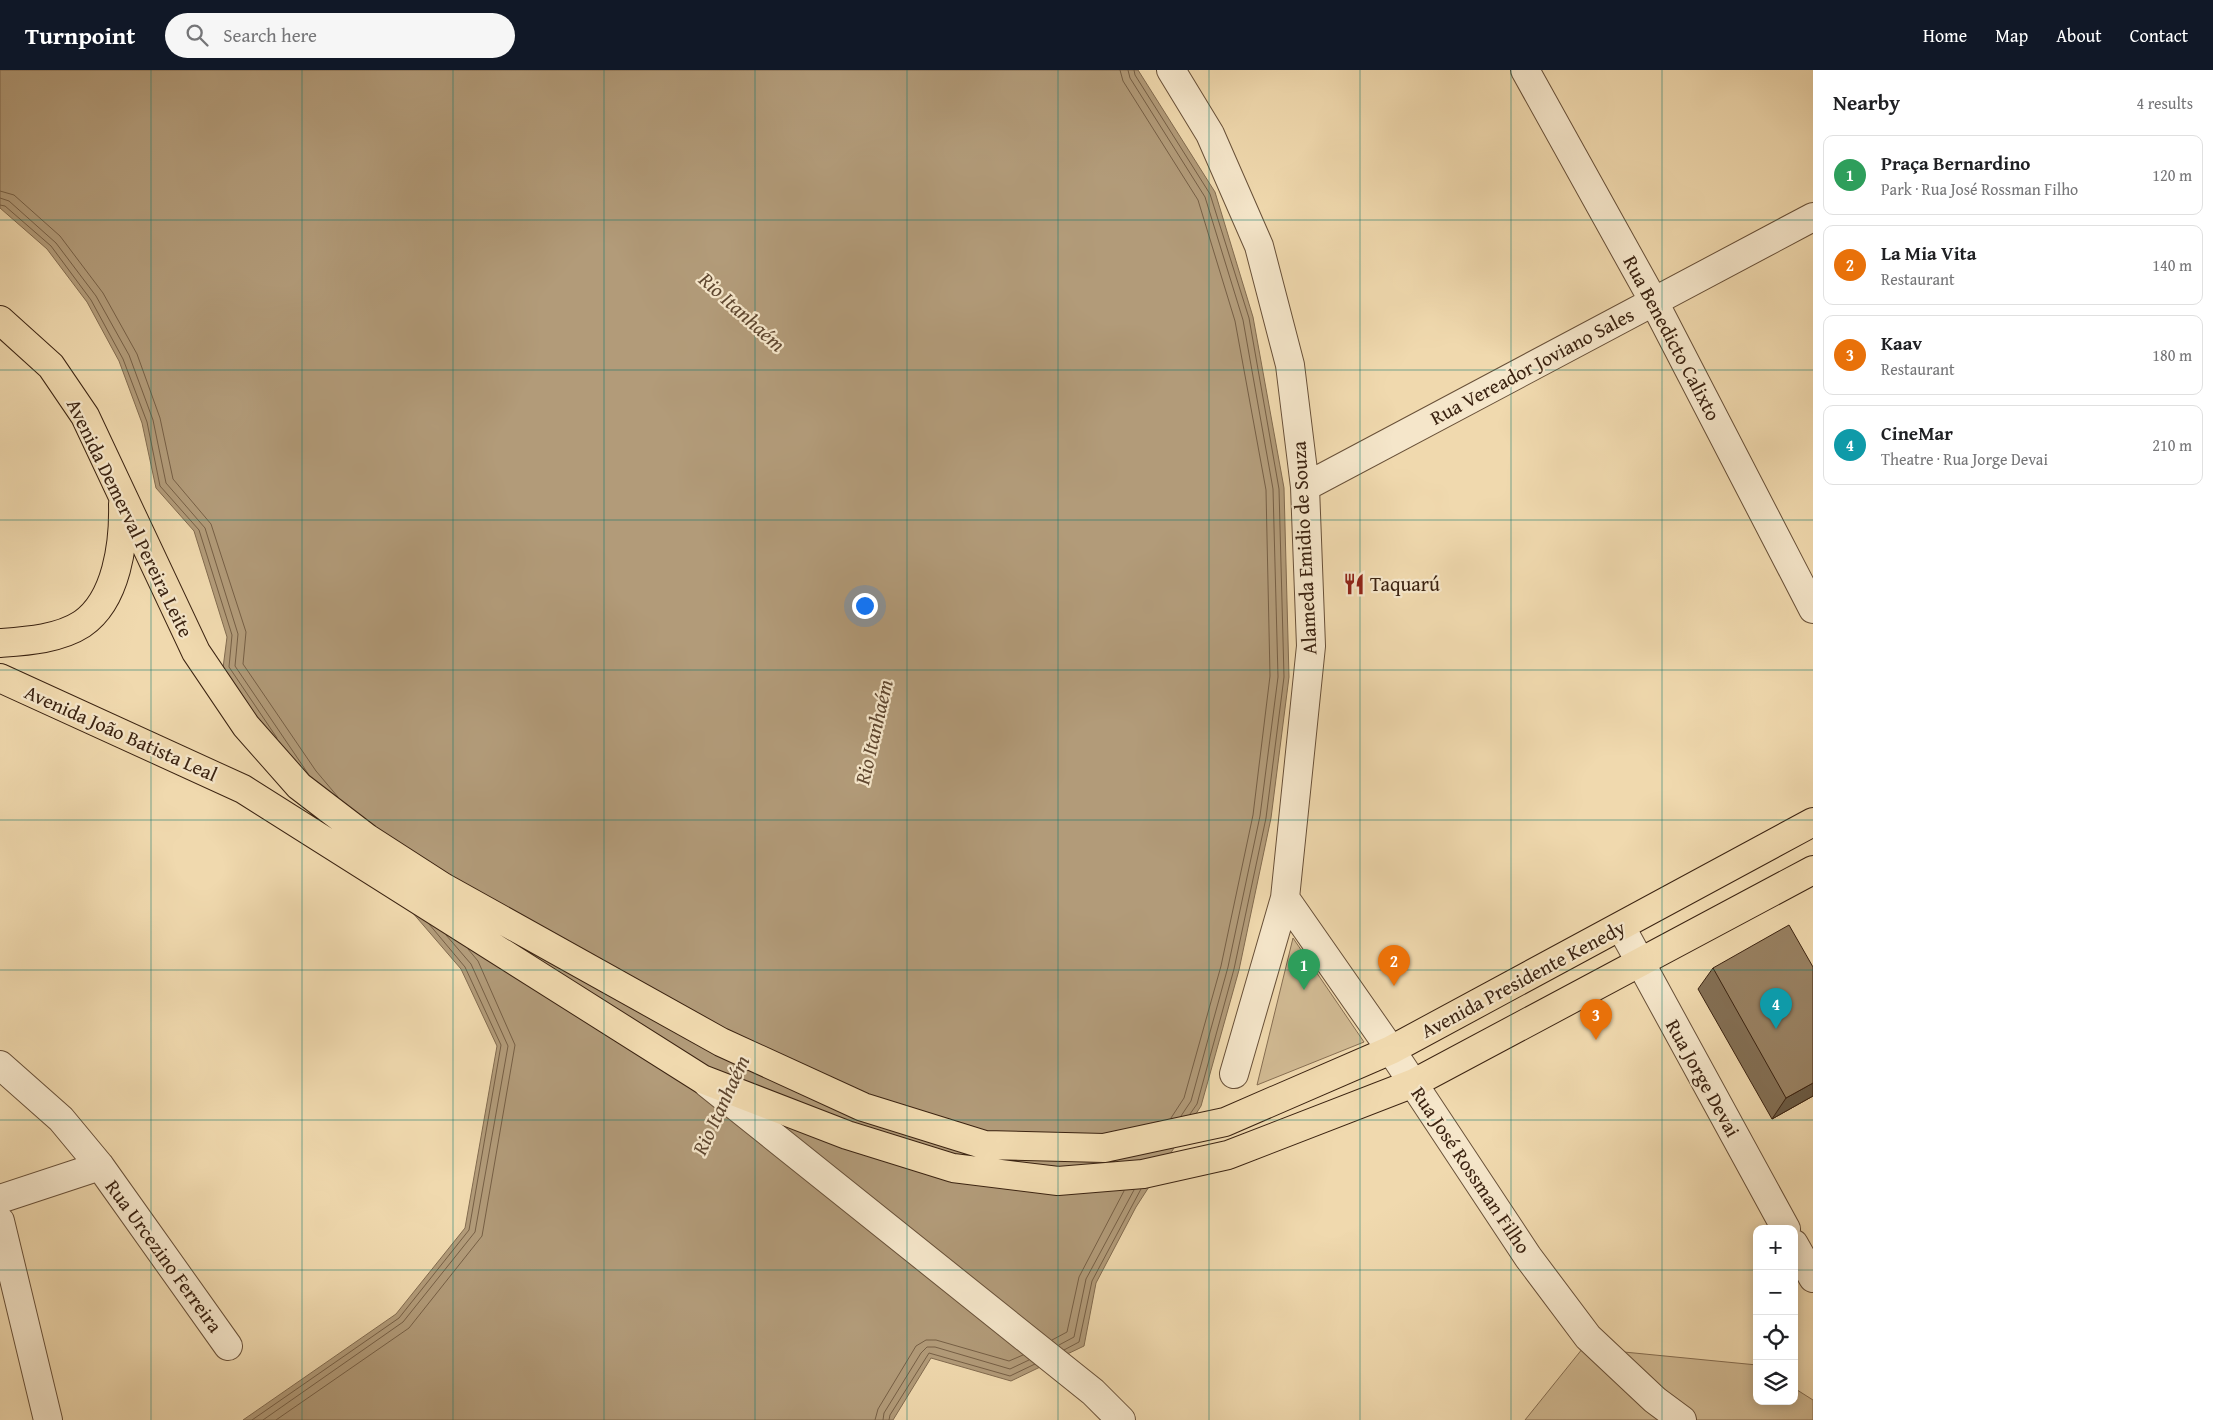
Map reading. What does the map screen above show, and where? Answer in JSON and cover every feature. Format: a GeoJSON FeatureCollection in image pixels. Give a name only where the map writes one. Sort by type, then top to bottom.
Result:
{"type":"FeatureCollection","features":[{"type":"Feature","properties":{"kind":"main road","name":"Avenida Demerval Pereira Leite"},"geometry":{"type":"LineString","coordinates":[[0,320],[50,366],[85,416],[196,652],[246,726],[299,786],[367,838],[443,888],[721,1042],[863,1106],[985,1145],[1104,1148],[1225,1122]]}},
{"type":"Feature","properties":{"kind":"main road"},"geometry":{"type":"LineString","coordinates":[[0,643],[31,641],[59,634],[82,624],[101,603],[114,578],[119,556],[124,527],[122,497]]}},
{"type":"Feature","properties":{"kind":"main road","name":"Avenida João Batista Leal"},"geometry":{"type":"LineString","coordinates":[[0,678],[243,789],[702,1079]]}},
{"type":"Feature","properties":{"kind":"main road","name":"Avenida Presidente Kenedy"},"geometry":{"type":"LineString","coordinates":[[1225,1122],[1391,1050],[1813,822]]}},
{"type":"Feature","properties":{"kind":"main road","name":"Avenida Presidente Kenedy"},"geometry":{"type":"LineString","coordinates":[[702,1079],[847,1135],[953,1168],[1058,1181],[1143,1174],[1228,1155],[1414,1084],[1813,870]]}},
{"type":"Feature","properties":{"kind":"street","name":"Alameda Emidio de Souza"},"geometry":{"type":"LineString","coordinates":[[1171,70],[1210,134],[1259,246],[1290,366],[1305,487],[1311,646],[1285,898],[1234,1074]]}},
{"type":"Feature","properties":{"kind":"street","name":"Rua Benedicto Calixto"},"geometry":{"type":"LineString","coordinates":[[1524,70],[1654,302],[1813,609]]}},
{"type":"Feature","properties":{"kind":"street","name":"Rua Vereador Joviano Sales"},"geometry":{"type":"LineString","coordinates":[[1305,487],[1813,217]]}},
{"type":"Feature","properties":{"kind":"street","name":"Rua José Rossman Filho"},"geometry":{"type":"LineString","coordinates":[[1285,898],[1391,1050],[1528,1257],[1588,1337],[1655,1400],[1682,1420]]}},
{"type":"Feature","properties":{"kind":"street","name":"Rua Jorge Devai"},"geometry":{"type":"LineString","coordinates":[[1621,926],[1784,1225]]}},
{"type":"Feature","properties":{"kind":"street","name":"Rua Urcezino Ferreira"},"geometry":{"type":"LineString","coordinates":[[0,1065],[61,1119],[100,1166],[228,1346]]}},
{"type":"Feature","properties":{"kind":"street"},"geometry":{"type":"LineString","coordinates":[[702,1079],[1093,1392],[1120,1420]]}},
{"type":"Feature","properties":{"kind":"street","name":"Rua Urcezino Ferreira"},"geometry":{"type":"LineString","coordinates":[[0,1199],[100,1166]]}},
{"type":"Feature","properties":{"kind":"street"},"geometry":{"type":"LineString","coordinates":[[0,1221],[48,1420]]}},
{"type":"Feature","properties":{"kind":"street"},"geometry":{"type":"LineString","coordinates":[[1798,1251],[1813,1278]]}},
{"type":"Feature","properties":{"kind":"shaded area"},"geometry":{"type":"Polygon","coordinates":[[[1293,938],[1364,1042],[1257,1085],[1293,938]]]}},
{"type":"Feature","properties":{"kind":"shaded area"},"geometry":{"type":"Polygon","coordinates":[[[1583,1348],[1753,1365],[1753,1405],[1798,1405],[1798,1391],[1813,1400],[1813,1420],[1525,1420],[1583,1348]]]}},
{"type":"Feature","properties":{"kind":"water","name":"Rio Itanhaém"},"geometry":{"type":"Polygon","coordinates":[[[0,70],[1138,70],[1215,192],[1253,317],[1284,488],[1289,677],[1271,818],[1239,970],[1201,1106],[1136,1207],[1096,1283],[1084,1346],[1011,1381],[931,1358],[893,1420],[243,1420],[396,1314],[465,1228],[497,1046],[461,969],[301,783],[223,668],[227,637],[194,531],[156,488],[142,423],[119,361],[87,302],[47,249],[0,208],[0,70]]]}},
{"type":"Feature","properties":{"kind":"building"},"geometry":{"type":"Polygon","coordinates":[[[1789,925],[1813,967],[1813,1083],[1786,1098],[1713,968],[1789,925]]]}},
{"type":"Feature","properties":{"kind":"place","name":"Taquarú"},"geometry":{"type":"Point","coordinates":[1354,584]}},
{"type":"Feature","properties":{"kind":"place","name":"La Mia Vita"},"geometry":{"type":"Point","coordinates":[1394,986]}},
{"type":"Feature","properties":{"kind":"place","name":"Praça Bernardino"},"geometry":{"type":"Point","coordinates":[1304,990]}},
{"type":"Feature","properties":{"kind":"place","name":"CineMar"},"geometry":{"type":"Point","coordinates":[1776,1029]}},
{"type":"Feature","properties":{"kind":"place","name":"Kaav"},"geometry":{"type":"Point","coordinates":[1596,1040]}}]}
